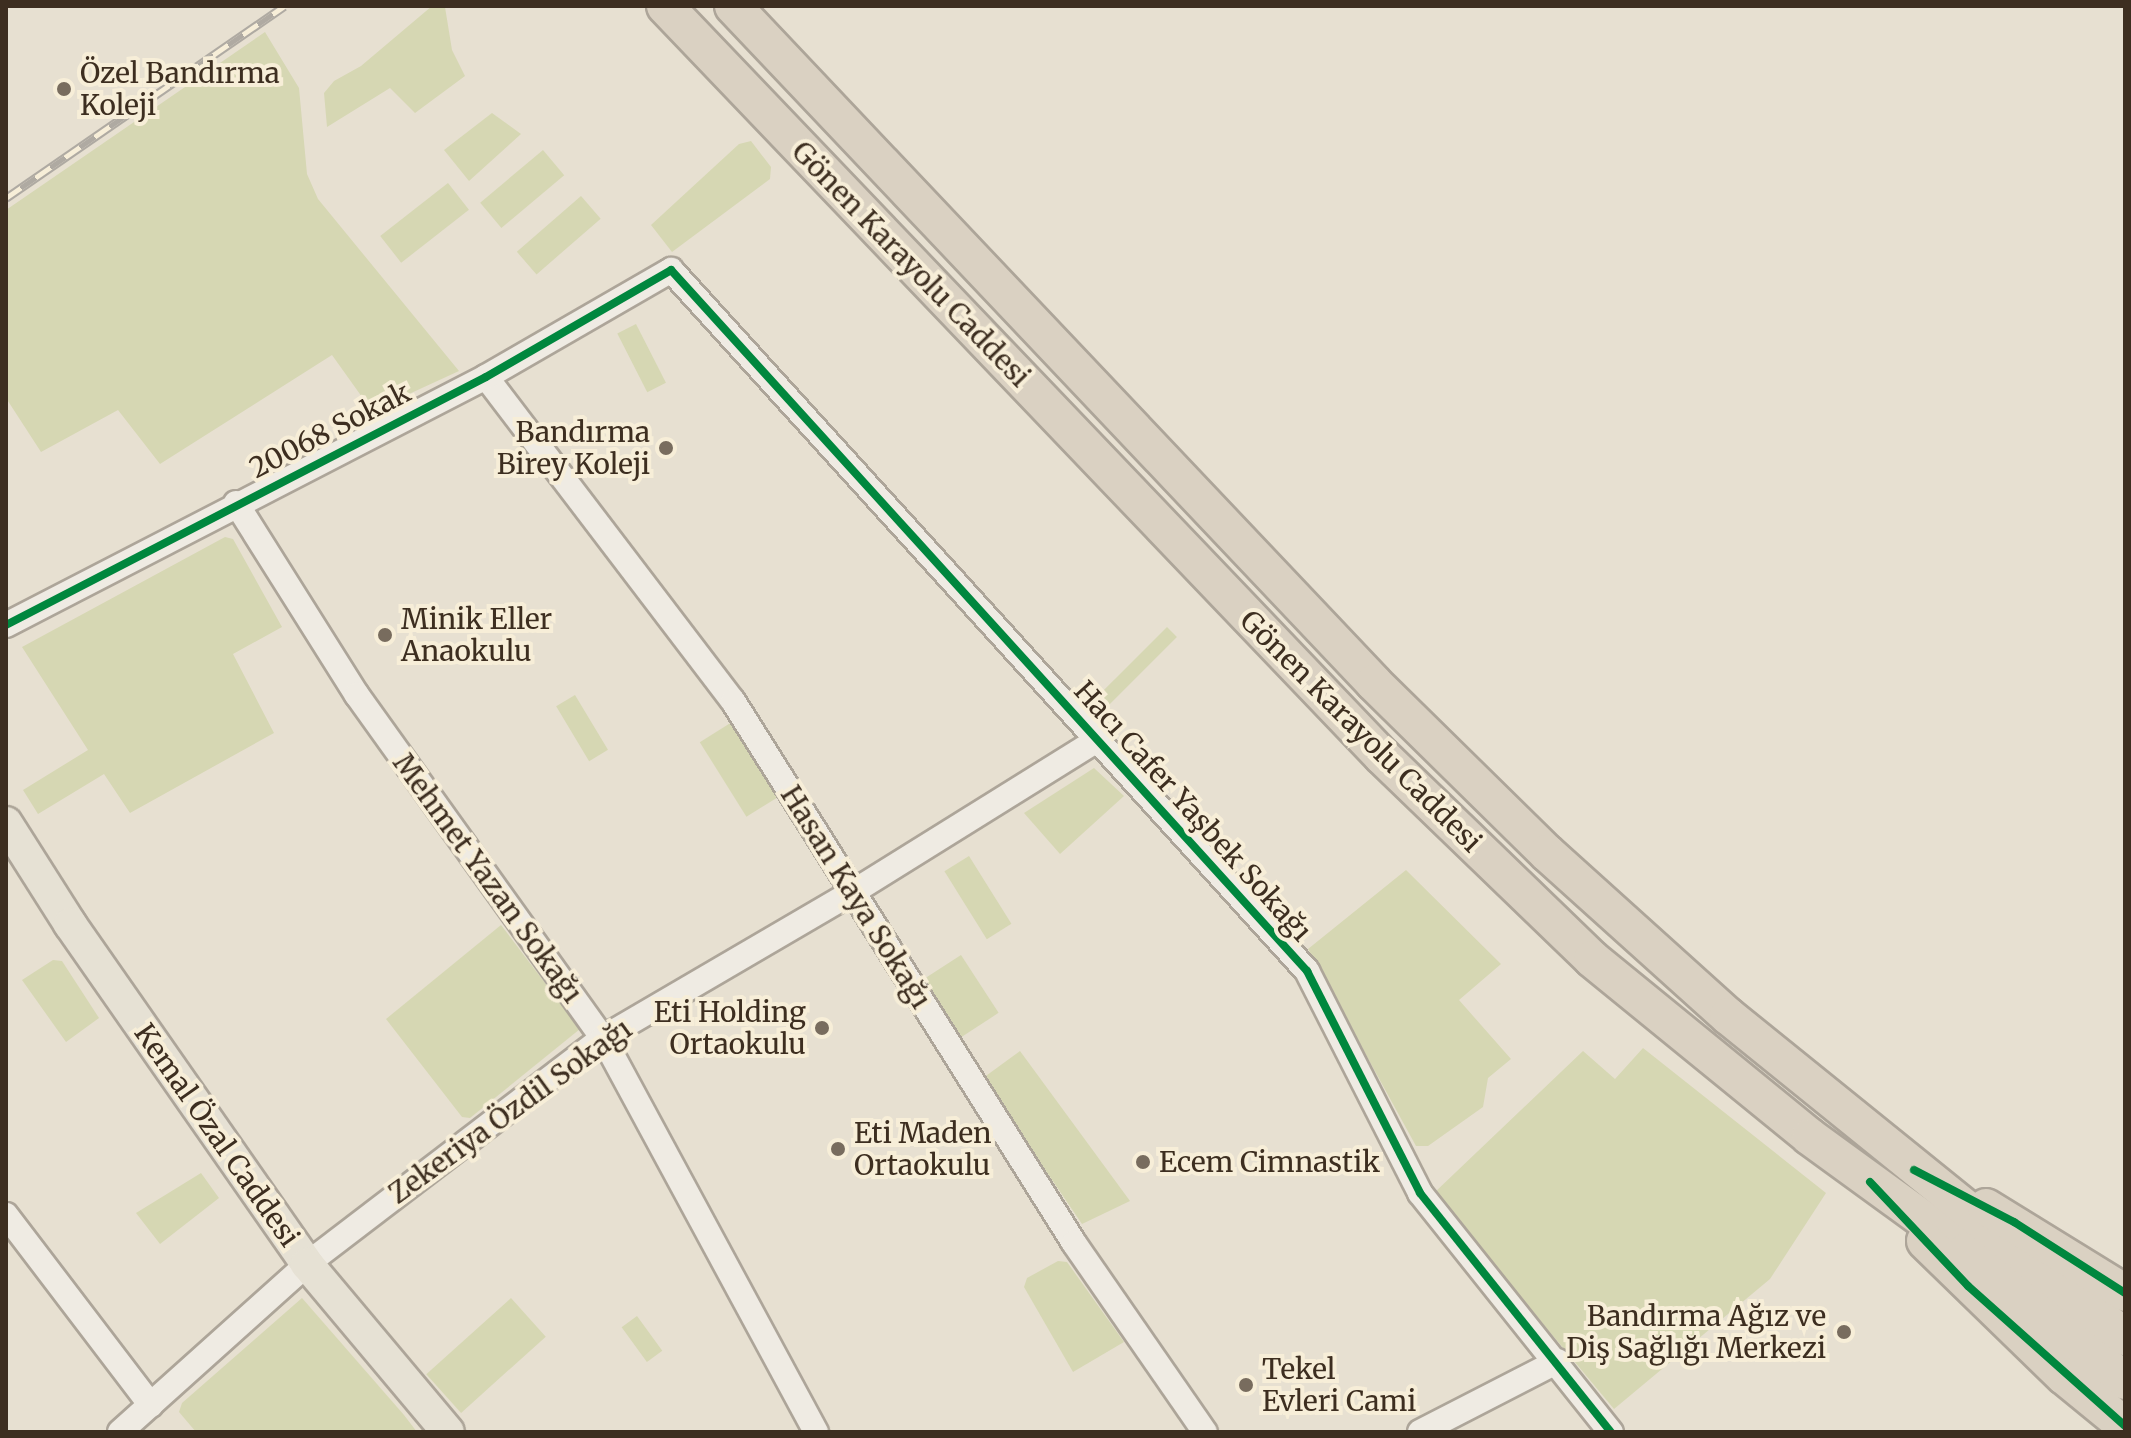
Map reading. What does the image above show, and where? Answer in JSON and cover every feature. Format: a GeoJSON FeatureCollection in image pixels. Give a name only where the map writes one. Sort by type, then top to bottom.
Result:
{"type":"FeatureCollection","features":[{"type":"Feature","properties":{"kind":"highway","name":"Gönen Karayolu Caddesi"},"geometry":{"type":"LineString","coordinates":[[665,6],[1393,767],[1627,991],[1870,1182],[1967,1251],[2125,1381]]}},
{"type":"Feature","properties":{"kind":"highway","name":"Gönen Karayolu Caddesi"},"geometry":{"type":"LineString","coordinates":[[733,6],[1374,683],[1547,853],[1728,1016],[1914,1170],[2125,1337]]}},
{"type":"Feature","properties":{"kind":"highway"},"geometry":{"type":"LineString","coordinates":[[1914,1170],[2014,1222],[2125,1293]]}},
{"type":"Feature","properties":{"kind":"highway"},"geometry":{"type":"LineString","coordinates":[[1870,1182],[1968,1286],[2125,1426]]}},
{"type":"Feature","properties":{"kind":"main road","name":"Kemal Özal Caddesi"},"geometry":{"type":"LineString","coordinates":[[6,823],[307,1264],[448,1432]]}},
{"type":"Feature","properties":{"kind":"street","name":"20068 Sokak"},"geometry":{"type":"LineString","coordinates":[[6,625],[236,503],[486,377],[671,270]]}},
{"type":"Feature","properties":{"kind":"street","name":"Hacı Cafer Yaşbek Sokağı"},"geometry":{"type":"LineString","coordinates":[[671,270],[1307,971],[1420,1193],[1558,1361],[1611,1432]]}},
{"type":"Feature","properties":{"kind":"street","name":"Hasan Kaya Sokağı"},"geometry":{"type":"LineString","coordinates":[[486,377],[733,701],[1074,1243],[1205,1432]]}},
{"type":"Feature","properties":{"kind":"street","name":"Mehmet Yazan Sokağı"},"geometry":{"type":"LineString","coordinates":[[236,503],[357,695],[603,1038],[816,1432]]}},
{"type":"Feature","properties":{"kind":"street","name":"Zekeriya Özdil Sokağı"},"geometry":{"type":"LineString","coordinates":[[120,1432],[307,1264],[603,1038],[853,892],[1099,739]]}},
{"type":"Feature","properties":{"kind":"street"},"geometry":{"type":"LineString","coordinates":[[6,1215],[151,1405]]}},
{"type":"Feature","properties":{"kind":"street"},"geometry":{"type":"LineString","coordinates":[[1420,1432],[1558,1361]]}},
{"type":"Feature","properties":{"kind":"green space"},"geometry":{"type":"Polygon","coordinates":[[[432,6],[445,7],[452,50],[465,76],[415,113],[390,88],[327,127],[324,93],[334,81],[361,66],[432,6]]]}},
{"type":"Feature","properties":{"kind":"green space"},"geometry":{"type":"Polygon","coordinates":[[[265,32],[299,88],[307,174],[318,199],[459,371],[372,411],[332,355],[160,464],[118,410],[41,452],[6,398],[6,210],[265,32]]]}},
{"type":"Feature","properties":{"kind":"green space"},"geometry":{"type":"Polygon","coordinates":[[[492,113],[521,134],[469,181],[444,150],[492,113]]]}},
{"type":"Feature","properties":{"kind":"green space"},"geometry":{"type":"Polygon","coordinates":[[[751,141],[771,167],[770,179],[672,252],[651,225],[739,144],[751,141]]]}},
{"type":"Feature","properties":{"kind":"green space"},"geometry":{"type":"Polygon","coordinates":[[[543,150],[564,175],[501,228],[480,203],[543,150]]]}},
{"type":"Feature","properties":{"kind":"green space"},"geometry":{"type":"Polygon","coordinates":[[[448,183],[469,210],[401,263],[380,236],[448,183]]]}},
{"type":"Feature","properties":{"kind":"green space"},"geometry":{"type":"Polygon","coordinates":[[[581,196],[601,219],[537,274],[517,252],[581,196]]]}},
{"type":"Feature","properties":{"kind":"green space"},"geometry":{"type":"Polygon","coordinates":[[[636,324],[666,383],[647,392],[617,334],[636,324]]]}},
{"type":"Feature","properties":{"kind":"green space"},"geometry":{"type":"Polygon","coordinates":[[[225,537],[233,539],[282,627],[233,654],[274,733],[130,813],[104,774],[38,814],[23,790],[88,750],[22,647],[225,537]]]}},
{"type":"Feature","properties":{"kind":"green space"},"geometry":{"type":"Polygon","coordinates":[[[1167,627],[1177,637],[1099,715],[1089,705],[1167,627]]]}},
{"type":"Feature","properties":{"kind":"green space"},"geometry":{"type":"Polygon","coordinates":[[[575,695],[608,750],[589,761],[556,706],[575,695]]]}},
{"type":"Feature","properties":{"kind":"green space"},"geometry":{"type":"Polygon","coordinates":[[[732,722],[779,797],[746,817],[700,742],[732,722]]]}},
{"type":"Feature","properties":{"kind":"green space"},"geometry":{"type":"Polygon","coordinates":[[[1094,768],[1124,796],[1060,854],[1024,813],[1094,768]]]}},
{"type":"Feature","properties":{"kind":"green space"},"geometry":{"type":"Polygon","coordinates":[[[969,856],[1011,924],[987,939],[944,871],[969,856]]]}},
{"type":"Feature","properties":{"kind":"green space"},"geometry":{"type":"Polygon","coordinates":[[[1406,870],[1501,964],[1459,1000],[1511,1059],[1488,1078],[1483,1107],[1428,1146],[1416,1146],[1308,949],[1406,870]]]}},
{"type":"Feature","properties":{"kind":"green space"},"geometry":{"type":"Polygon","coordinates":[[[501,925],[580,1029],[470,1118],[462,1117],[386,1019],[501,925]]]}},
{"type":"Feature","properties":{"kind":"green space"},"geometry":{"type":"Polygon","coordinates":[[[961,955],[999,1013],[959,1038],[922,981],[961,955]]]}},
{"type":"Feature","properties":{"kind":"green space"},"geometry":{"type":"Polygon","coordinates":[[[53,960],[62,961],[99,1018],[66,1042],[22,980],[53,960]]]}},
{"type":"Feature","properties":{"kind":"green space"},"geometry":{"type":"Polygon","coordinates":[[[1643,1048],[1826,1193],[1770,1279],[1614,1409],[1434,1193],[1583,1051],[1615,1079],[1643,1048]]]}},
{"type":"Feature","properties":{"kind":"green space"},"geometry":{"type":"Polygon","coordinates":[[[1020,1051],[1130,1201],[1082,1224],[983,1078],[1020,1051]]]}},
{"type":"Feature","properties":{"kind":"green space"},"geometry":{"type":"Polygon","coordinates":[[[201,1173],[219,1198],[160,1244],[136,1213],[201,1173]]]}},
{"type":"Feature","properties":{"kind":"green space"},"geometry":{"type":"Polygon","coordinates":[[[1058,1261],[1067,1262],[1124,1342],[1073,1372],[1024,1287],[1027,1278],[1058,1261]]]}},
{"type":"Feature","properties":{"kind":"green space"},"geometry":{"type":"Polygon","coordinates":[[[302,1298],[417,1432],[196,1432],[179,1412],[182,1403],[302,1298]]]}},
{"type":"Feature","properties":{"kind":"green space"},"geometry":{"type":"Polygon","coordinates":[[[511,1298],[546,1337],[461,1413],[426,1374],[511,1298]]]}},
{"type":"Feature","properties":{"kind":"green space"},"geometry":{"type":"Polygon","coordinates":[[[637,1316],[662,1351],[647,1362],[622,1327],[637,1316]]]}},
{"type":"Feature","properties":{"kind":"railway"},"geometry":{"type":"LineString","coordinates":[[6,198],[284,6]]}},
{"type":"Feature","properties":{"kind":"cycle path"},"geometry":{"type":"LineString","coordinates":[[6,625],[486,377],[671,270],[1307,971],[1420,1193],[1611,1432]]}},
{"type":"Feature","properties":{"kind":"cycle path"},"geometry":{"type":"LineString","coordinates":[[1914,1170],[2014,1222],[2125,1293]]}},
{"type":"Feature","properties":{"kind":"cycle path"},"geometry":{"type":"LineString","coordinates":[[1870,1182],[1968,1286],[2125,1426]]}},
{"type":"Feature","properties":{"kind":"place","name":"Özel Bandırma Koleji"},"geometry":{"type":"Point","coordinates":[64,89]}},
{"type":"Feature","properties":{"kind":"place","name":"Bandırma Birey Koleji"},"geometry":{"type":"Point","coordinates":[666,448]}},
{"type":"Feature","properties":{"kind":"place","name":"Minik Eller Anaokulu"},"geometry":{"type":"Point","coordinates":[385,635]}},
{"type":"Feature","properties":{"kind":"place","name":"Eti Holding Ortaokulu"},"geometry":{"type":"Point","coordinates":[822,1028]}},
{"type":"Feature","properties":{"kind":"place","name":"Eti Maden Ortaokulu"},"geometry":{"type":"Point","coordinates":[838,1149]}},
{"type":"Feature","properties":{"kind":"place","name":"Ecem Cimnastik"},"geometry":{"type":"Point","coordinates":[1143,1162]}},
{"type":"Feature","properties":{"kind":"place","name":"Bandırma Ağız ve Diş Sağlığı Merkezi"},"geometry":{"type":"Point","coordinates":[1844,1332]}},
{"type":"Feature","properties":{"kind":"place","name":"Tekel Evleri Cami"},"geometry":{"type":"Point","coordinates":[1246,1385]}}]}
